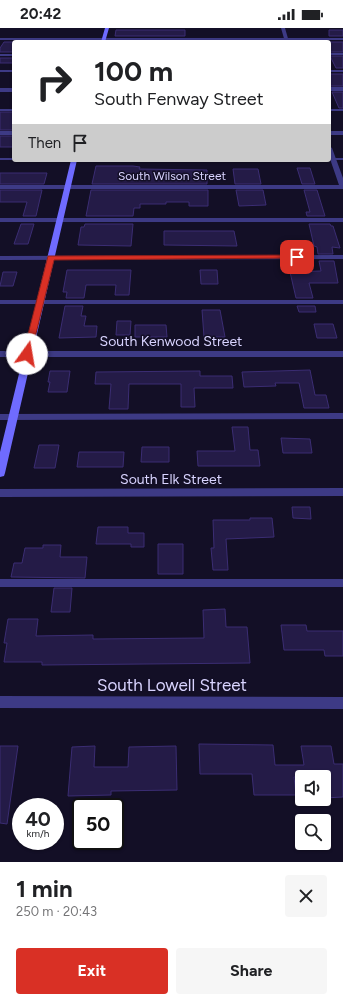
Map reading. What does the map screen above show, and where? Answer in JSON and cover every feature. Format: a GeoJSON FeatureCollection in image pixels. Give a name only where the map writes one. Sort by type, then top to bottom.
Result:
{"type":"FeatureCollection","features":[{"type":"Feature","properties":{"kind":"main road"},"geometry":{"type":"LineString","coordinates":[[103,40],[107,28]]}},
{"type":"Feature","properties":{"kind":"main road"},"geometry":{"type":"LineString","coordinates":[[0,473],[12,416],[73,162]]}},
{"type":"Feature","properties":{"kind":"street"},"geometry":{"type":"LineString","coordinates":[[283,28],[287,40]]}},
{"type":"Feature","properties":{"kind":"street"},"geometry":{"type":"LineString","coordinates":[[331,54],[343,54]]}},
{"type":"Feature","properties":{"kind":"street"},"geometry":{"type":"LineString","coordinates":[[0,55],[12,55]]}},
{"type":"Feature","properties":{"kind":"street"},"geometry":{"type":"LineString","coordinates":[[331,89],[343,89]]}},
{"type":"Feature","properties":{"kind":"street"},"geometry":{"type":"LineString","coordinates":[[0,90],[12,90]]}},
{"type":"Feature","properties":{"kind":"street"},"geometry":{"type":"LineString","coordinates":[[0,133],[12,133]]}},
{"type":"Feature","properties":{"kind":"street"},"geometry":{"type":"LineString","coordinates":[[331,133],[343,133]]}},
{"type":"Feature","properties":{"kind":"street"},"geometry":{"type":"LineString","coordinates":[[331,159],[343,187]]}},
{"type":"Feature","properties":{"kind":"street","name":"South Wilson Street"},"geometry":{"type":"LineString","coordinates":[[0,187],[343,187]]}},
{"type":"Feature","properties":{"kind":"street"},"geometry":{"type":"LineString","coordinates":[[0,258],[343,257]]}},
{"type":"Feature","properties":{"kind":"street","name":"South Kenwood Street"},"geometry":{"type":"LineString","coordinates":[[0,354],[343,354]]}},
{"type":"Feature","properties":{"kind":"street","name":"South Elk Street"},"geometry":{"type":"LineString","coordinates":[[0,493],[343,492]]}},
{"type":"Feature","properties":{"kind":"street","name":"South Lowell Street"},"geometry":{"type":"LineString","coordinates":[[0,702],[343,703]]}},
{"type":"Feature","properties":{"kind":"lane"},"geometry":{"type":"LineString","coordinates":[[0,40],[12,40]]}},
{"type":"Feature","properties":{"kind":"lane"},"geometry":{"type":"LineString","coordinates":[[331,40],[343,40]]}},
{"type":"Feature","properties":{"kind":"lane"},"geometry":{"type":"LineString","coordinates":[[0,71],[12,71]]}},
{"type":"Feature","properties":{"kind":"lane"},"geometry":{"type":"LineString","coordinates":[[331,71],[343,71]]}},
{"type":"Feature","properties":{"kind":"lane"},"geometry":{"type":"LineString","coordinates":[[0,110],[12,110]]}},
{"type":"Feature","properties":{"kind":"lane"},"geometry":{"type":"LineString","coordinates":[[331,110],[343,110]]}},
{"type":"Feature","properties":{"kind":"lane"},"geometry":{"type":"LineString","coordinates":[[0,158],[12,158]]}},
{"type":"Feature","properties":{"kind":"lane"},"geometry":{"type":"LineString","coordinates":[[331,159],[343,159]]}},
{"type":"Feature","properties":{"kind":"lane"},"geometry":{"type":"LineString","coordinates":[[0,220],[343,220]]}},
{"type":"Feature","properties":{"kind":"lane"},"geometry":{"type":"LineString","coordinates":[[0,302],[343,302]]}},
{"type":"Feature","properties":{"kind":"lane"},"geometry":{"type":"LineString","coordinates":[[0,416],[343,416]]}},
{"type":"Feature","properties":{"kind":"lane"},"geometry":{"type":"LineString","coordinates":[[0,583],[343,583]]}},
{"type":"Feature","properties":{"kind":"building"},"geometry":{"type":"Polygon","coordinates":[[[116,30],[185,30],[185,36],[115,36],[116,30]]]}},
{"type":"Feature","properties":{"kind":"building"},"geometry":{"type":"Polygon","coordinates":[[[329,30],[343,30],[343,36],[329,36],[329,30]]]}},
{"type":"Feature","properties":{"kind":"building"},"geometry":{"type":"Polygon","coordinates":[[[4,42],[12,42],[12,52],[0,52],[0,48],[4,42]]]}},
{"type":"Feature","properties":{"kind":"building"},"geometry":{"type":"Polygon","coordinates":[[[331,42],[343,42],[343,52],[331,52],[331,42]]]}},
{"type":"Feature","properties":{"kind":"building"},"geometry":{"type":"Polygon","coordinates":[[[331,56],[343,56],[343,68],[336,68],[331,56]]]}},
{"type":"Feature","properties":{"kind":"building"},"geometry":{"type":"Polygon","coordinates":[[[0,58],[12,58],[12,63],[0,63],[0,58]]]}},
{"type":"Feature","properties":{"kind":"building"},"geometry":{"type":"Polygon","coordinates":[[[331,74],[343,74],[343,86],[331,86],[331,74]]]}},
{"type":"Feature","properties":{"kind":"building"},"geometry":{"type":"Polygon","coordinates":[[[332,92],[343,92],[343,108],[339,108],[332,92]]]}},
{"type":"Feature","properties":{"kind":"building"},"geometry":{"type":"Polygon","coordinates":[[[0,112],[12,112],[12,130],[0,130],[0,112]]]}},
{"type":"Feature","properties":{"kind":"building"},"geometry":{"type":"Polygon","coordinates":[[[0,136],[12,136],[12,147],[0,147],[0,136]]]}},
{"type":"Feature","properties":{"kind":"building"},"geometry":{"type":"Polygon","coordinates":[[[96,166],[133,166],[140,167],[139,169],[207,170],[207,184],[92,184],[96,166]]]}},
{"type":"Feature","properties":{"kind":"building"},"geometry":{"type":"Polygon","coordinates":[[[297,168],[310,168],[315,184],[302,184],[297,168]]]}},
{"type":"Feature","properties":{"kind":"building"},"geometry":{"type":"Polygon","coordinates":[[[233,169],[258,169],[261,184],[235,184],[233,169]]]}},
{"type":"Feature","properties":{"kind":"building"},"geometry":{"type":"Polygon","coordinates":[[[0,173],[47,173],[44,184],[0,184],[0,173]]]}},
{"type":"Feature","properties":{"kind":"building"},"geometry":{"type":"Polygon","coordinates":[[[0,190],[42,190],[36,216],[23,216],[27,202],[0,202],[0,190]]]}},
{"type":"Feature","properties":{"kind":"building"},"geometry":{"type":"Polygon","coordinates":[[[91,190],[208,190],[208,206],[189,206],[189,202],[140,204],[140,208],[134,208],[133,216],[86,216],[91,190]]]}},
{"type":"Feature","properties":{"kind":"building"},"geometry":{"type":"Polygon","coordinates":[[[236,190],[263,190],[266,205],[239,206],[236,190]]]}},
{"type":"Feature","properties":{"kind":"building"},"geometry":{"type":"Polygon","coordinates":[[[304,190],[317,190],[325,216],[307,216],[306,212],[310,212],[304,190]]]}},
{"type":"Feature","properties":{"kind":"building"},"geometry":{"type":"Polygon","coordinates":[[[21,224],[34,224],[28,244],[14,244],[21,224]]]}},
{"type":"Feature","properties":{"kind":"building"},"geometry":{"type":"Polygon","coordinates":[[[85,224],[133,224],[131,246],[78,245],[81,227],[84,227],[85,224]]]}},
{"type":"Feature","properties":{"kind":"building"},"geometry":{"type":"Polygon","coordinates":[[[309,224],[330,224],[333,226],[340,248],[332,247],[333,254],[318,254],[317,247],[314,246],[309,224]]]}},
{"type":"Feature","properties":{"kind":"building"},"geometry":{"type":"Polygon","coordinates":[[[164,231],[234,231],[237,246],[164,245],[164,231]]]}},
{"type":"Feature","properties":{"kind":"building"},"geometry":{"type":"Polygon","coordinates":[[[319,261],[334,261],[338,283],[309,283],[313,298],[296,298],[290,272],[321,271],[319,261]]]}},
{"type":"Feature","properties":{"kind":"building"},"geometry":{"type":"Polygon","coordinates":[[[67,270],[131,270],[129,295],[115,295],[116,285],[86,285],[84,298],[66,298],[67,292],[63,292],[67,270]]]}},
{"type":"Feature","properties":{"kind":"building"},"geometry":{"type":"Polygon","coordinates":[[[200,270],[217,270],[218,284],[201,284],[200,270]]]}},
{"type":"Feature","properties":{"kind":"building"},"geometry":{"type":"Polygon","coordinates":[[[3,272],[17,272],[13,286],[0,286],[3,272]]]}},
{"type":"Feature","properties":{"kind":"building"},"geometry":{"type":"Polygon","coordinates":[[[65,306],[83,306],[81,316],[86,316],[84,326],[97,326],[96,337],[59,338],[65,306]]]}},
{"type":"Feature","properties":{"kind":"building"},"geometry":{"type":"Polygon","coordinates":[[[297,306],[315,306],[316,312],[299,312],[297,306]]]}},
{"type":"Feature","properties":{"kind":"building"},"geometry":{"type":"Polygon","coordinates":[[[202,310],[220,310],[225,337],[204,337],[202,310]]]}},
{"type":"Feature","properties":{"kind":"building"},"geometry":{"type":"Polygon","coordinates":[[[117,321],[131,321],[130,335],[116,335],[117,321]]]}},
{"type":"Feature","properties":{"kind":"building"},"geometry":{"type":"Polygon","coordinates":[[[314,324],[333,324],[337,338],[317,338],[314,324]]]}},
{"type":"Feature","properties":{"kind":"building"},"geometry":{"type":"Polygon","coordinates":[[[135,325],[166,325],[167,337],[135,337],[135,325]]]}},
{"type":"Feature","properties":{"kind":"building"},"geometry":{"type":"Polygon","coordinates":[[[310,370],[315,395],[326,395],[329,408],[304,408],[299,383],[275,383],[276,386],[244,387],[242,372],[310,370]]]}},
{"type":"Feature","properties":{"kind":"building"},"geometry":{"type":"Polygon","coordinates":[[[50,371],[70,371],[67,392],[48,392],[50,371]]]}},
{"type":"Feature","properties":{"kind":"building"},"geometry":{"type":"Polygon","coordinates":[[[200,371],[200,376],[232,376],[233,388],[194,388],[195,407],[181,407],[181,384],[129,384],[128,409],[109,409],[111,384],[95,384],[96,372],[200,371]]]}},
{"type":"Feature","properties":{"kind":"building"},"geometry":{"type":"Polygon","coordinates":[[[232,427],[248,427],[250,450],[258,450],[260,466],[198,466],[197,451],[235,451],[232,427]]]}},
{"type":"Feature","properties":{"kind":"building"},"geometry":{"type":"Polygon","coordinates":[[[281,438],[310,439],[312,453],[283,453],[281,438]]]}},
{"type":"Feature","properties":{"kind":"building"},"geometry":{"type":"Polygon","coordinates":[[[39,445],[59,445],[55,468],[34,468],[39,445]]]}},
{"type":"Feature","properties":{"kind":"building"},"geometry":{"type":"Polygon","coordinates":[[[142,447],[169,447],[169,462],[141,462],[142,447]]]}},
{"type":"Feature","properties":{"kind":"building"},"geometry":{"type":"Polygon","coordinates":[[[79,452],[124,452],[123,467],[77,467],[79,452]]]}},
{"type":"Feature","properties":{"kind":"building"},"geometry":{"type":"Polygon","coordinates":[[[292,507],[310,507],[311,519],[293,518],[292,507]]]}},
{"type":"Feature","properties":{"kind":"building"},"geometry":{"type":"Polygon","coordinates":[[[250,518],[272,518],[274,537],[226,539],[228,570],[213,570],[211,548],[214,548],[213,520],[250,520],[250,518]]]}},
{"type":"Feature","properties":{"kind":"building"},"geometry":{"type":"Polygon","coordinates":[[[98,527],[128,527],[128,533],[144,533],[144,547],[131,547],[131,544],[96,544],[98,527]]]}},
{"type":"Feature","properties":{"kind":"building"},"geometry":{"type":"Polygon","coordinates":[[[158,544],[183,544],[183,574],[158,574],[158,544]]]}},
{"type":"Feature","properties":{"kind":"building"},"geometry":{"type":"Polygon","coordinates":[[[43,545],[61,545],[60,557],[87,557],[85,578],[11,577],[14,563],[22,563],[25,548],[43,548],[43,545]]]}},
{"type":"Feature","properties":{"kind":"building"},"geometry":{"type":"Polygon","coordinates":[[[54,588],[72,588],[70,612],[51,612],[54,588]]]}},
{"type":"Feature","properties":{"kind":"building"},"geometry":{"type":"Polygon","coordinates":[[[225,609],[226,627],[247,627],[250,663],[42,665],[42,662],[4,662],[7,643],[4,643],[8,619],[38,619],[36,636],[93,635],[93,639],[204,638],[203,610],[225,609]]]}},
{"type":"Feature","properties":{"kind":"building"},"geometry":{"type":"Polygon","coordinates":[[[281,625],[306,625],[307,631],[343,631],[343,656],[325,656],[324,650],[284,650],[281,625]]]}},
{"type":"Feature","properties":{"kind":"building"},"geometry":{"type":"Polygon","coordinates":[[[199,744],[273,745],[275,765],[304,765],[301,746],[331,746],[334,764],[343,764],[343,797],[331,798],[331,770],[295,770],[295,795],[254,795],[252,774],[200,774],[199,744]]]}},
{"type":"Feature","properties":{"kind":"building"},"geometry":{"type":"Polygon","coordinates":[[[0,746],[18,746],[7,824],[0,823],[0,746]]]}},
{"type":"Feature","properties":{"kind":"building"},"geometry":{"type":"Polygon","coordinates":[[[95,746],[94,767],[128,767],[129,747],[176,746],[177,790],[111,791],[111,795],[68,796],[72,747],[95,746]]]}},
{"type":"Feature","properties":{"kind":"route"},"geometry":{"type":"LineString","coordinates":[[27,354],[51,258],[297,257]]}}]}
